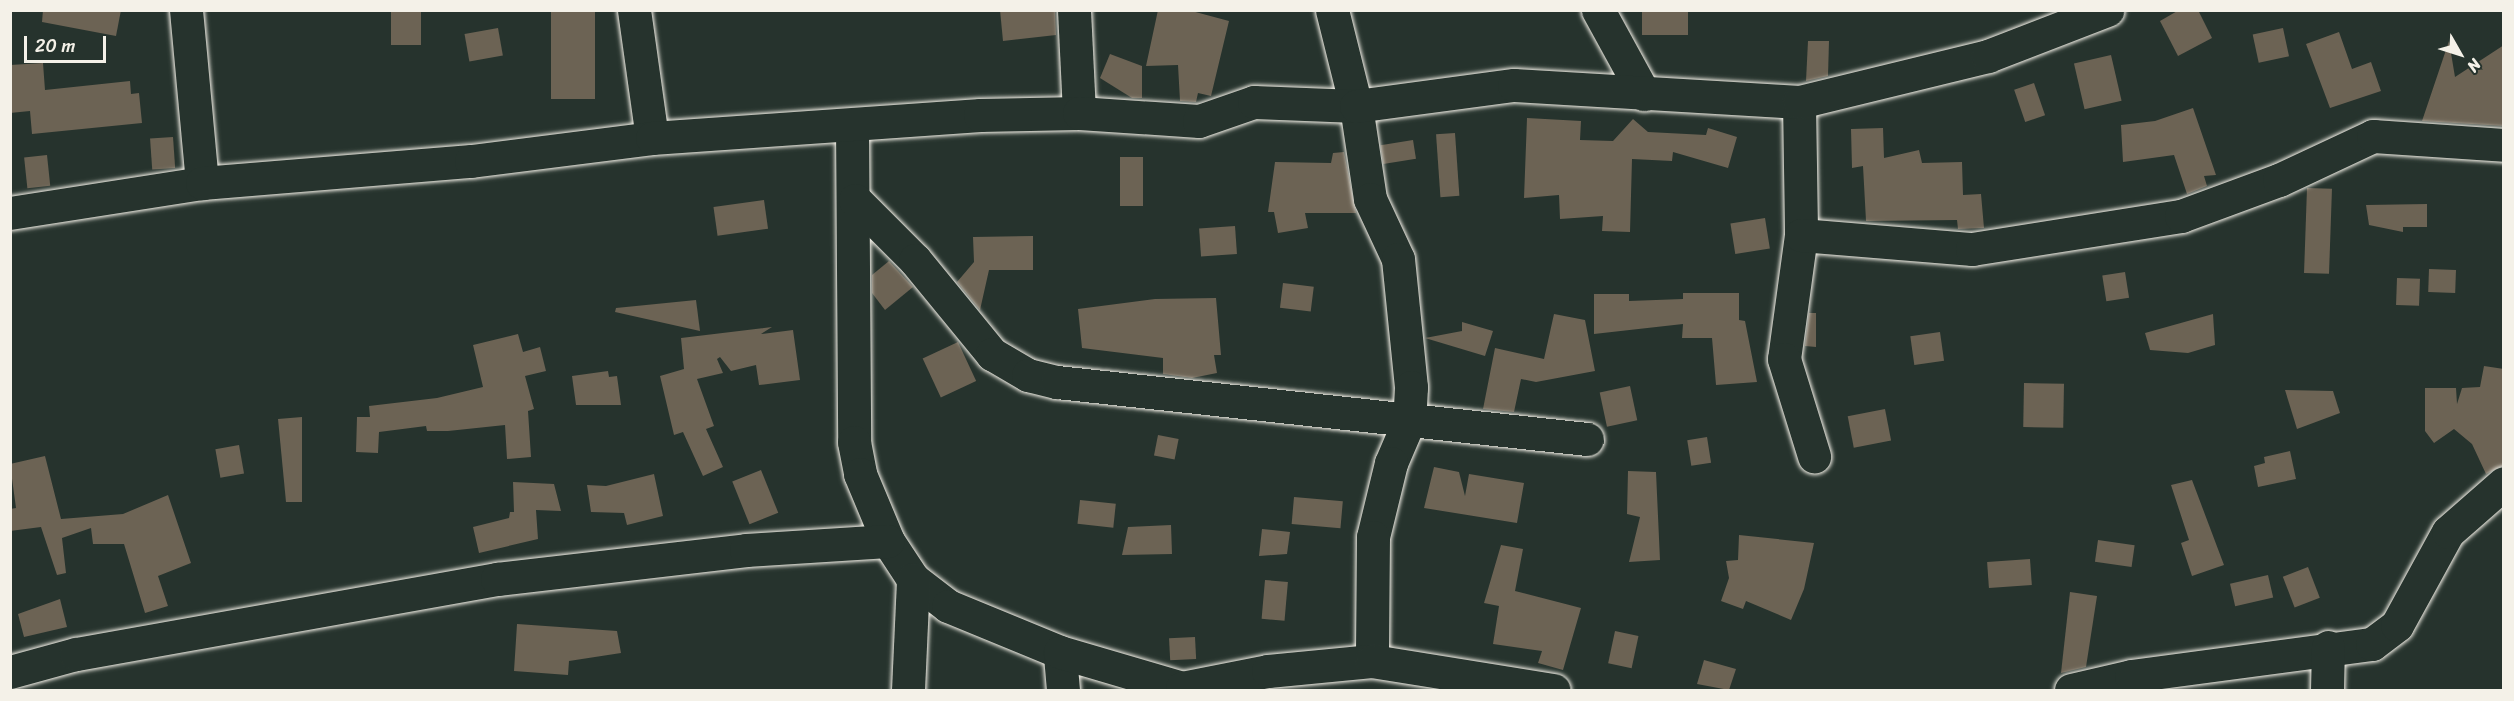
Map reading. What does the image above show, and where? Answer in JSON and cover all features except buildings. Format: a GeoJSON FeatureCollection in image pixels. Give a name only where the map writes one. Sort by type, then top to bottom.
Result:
{"type":"FeatureCollection","features":[{"type":"Feature","properties":{"kind":"street"},"geometry":{"type":"LineString","coordinates":[[186,10],[202,183]]}},
{"type":"Feature","properties":{"kind":"street"},"geometry":{"type":"LineString","coordinates":[[634,10],[652,138]]}},
{"type":"Feature","properties":{"kind":"street"},"geometry":{"type":"LineString","coordinates":[[1074,10],[1079,113]]}},
{"type":"Feature","properties":{"kind":"street"},"geometry":{"type":"LineString","coordinates":[[1332,10],[1356,106],[1370,199],[1398,259],[1407,313],[1409,421],[1390,463],[1373,537],[1372,661]]}},
{"type":"Feature","properties":{"kind":"street"},"geometry":{"type":"LineString","coordinates":[[1598,10],[1644,94]]}},
{"type":"Feature","properties":{"kind":"street"},"geometry":{"type":"LineString","coordinates":[[10,213],[202,183],[471,161],[652,138],[852,125],[1079,113],[1199,121],[1259,101],[1356,106],[1514,85],[1799,102],[1988,57],[2107,10]]}},
{"type":"Feature","properties":{"kind":"street"},"geometry":{"type":"LineString","coordinates":[[1799,102],[1801,234],[1784,358],[1814,456]]}},
{"type":"Feature","properties":{"kind":"street"},"geometry":{"type":"LineString","coordinates":[[852,125],[855,200],[854,442],[860,474],[888,541],[913,579],[948,606],[1060,651],[1182,688],[1268,671],[1372,661],[1554,690]]}},
{"type":"Feature","properties":{"kind":"street"},"geometry":{"type":"LineString","coordinates":[[1801,234],[1972,249],[2181,216],[2279,180],[2373,136],[2504,145]]}},
{"type":"Feature","properties":{"kind":"street"},"geometry":{"type":"LineString","coordinates":[[855,200],[915,260],[992,354],[1028,375],[1057,382],[1587,439]]}},
{"type":"Feature","properties":{"kind":"street"},"geometry":{"type":"LineString","coordinates":[[2071,690],[2131,676],[2328,647],[2372,644],[2387,636],[2442,539],[2504,483]]}},
{"type":"Feature","properties":{"kind":"street"},"geometry":{"type":"LineString","coordinates":[[10,672],[76,654],[497,579],[746,550],[888,541]]}},
{"type":"Feature","properties":{"kind":"street"},"geometry":{"type":"LineString","coordinates":[[908,690],[913,579]]}},
{"type":"Feature","properties":{"kind":"street"},"geometry":{"type":"LineString","coordinates":[[2326,690],[2328,647]]}},
{"type":"Feature","properties":{"kind":"street"},"geometry":{"type":"LineString","coordinates":[[1060,651],[1063,690]]}}]}
